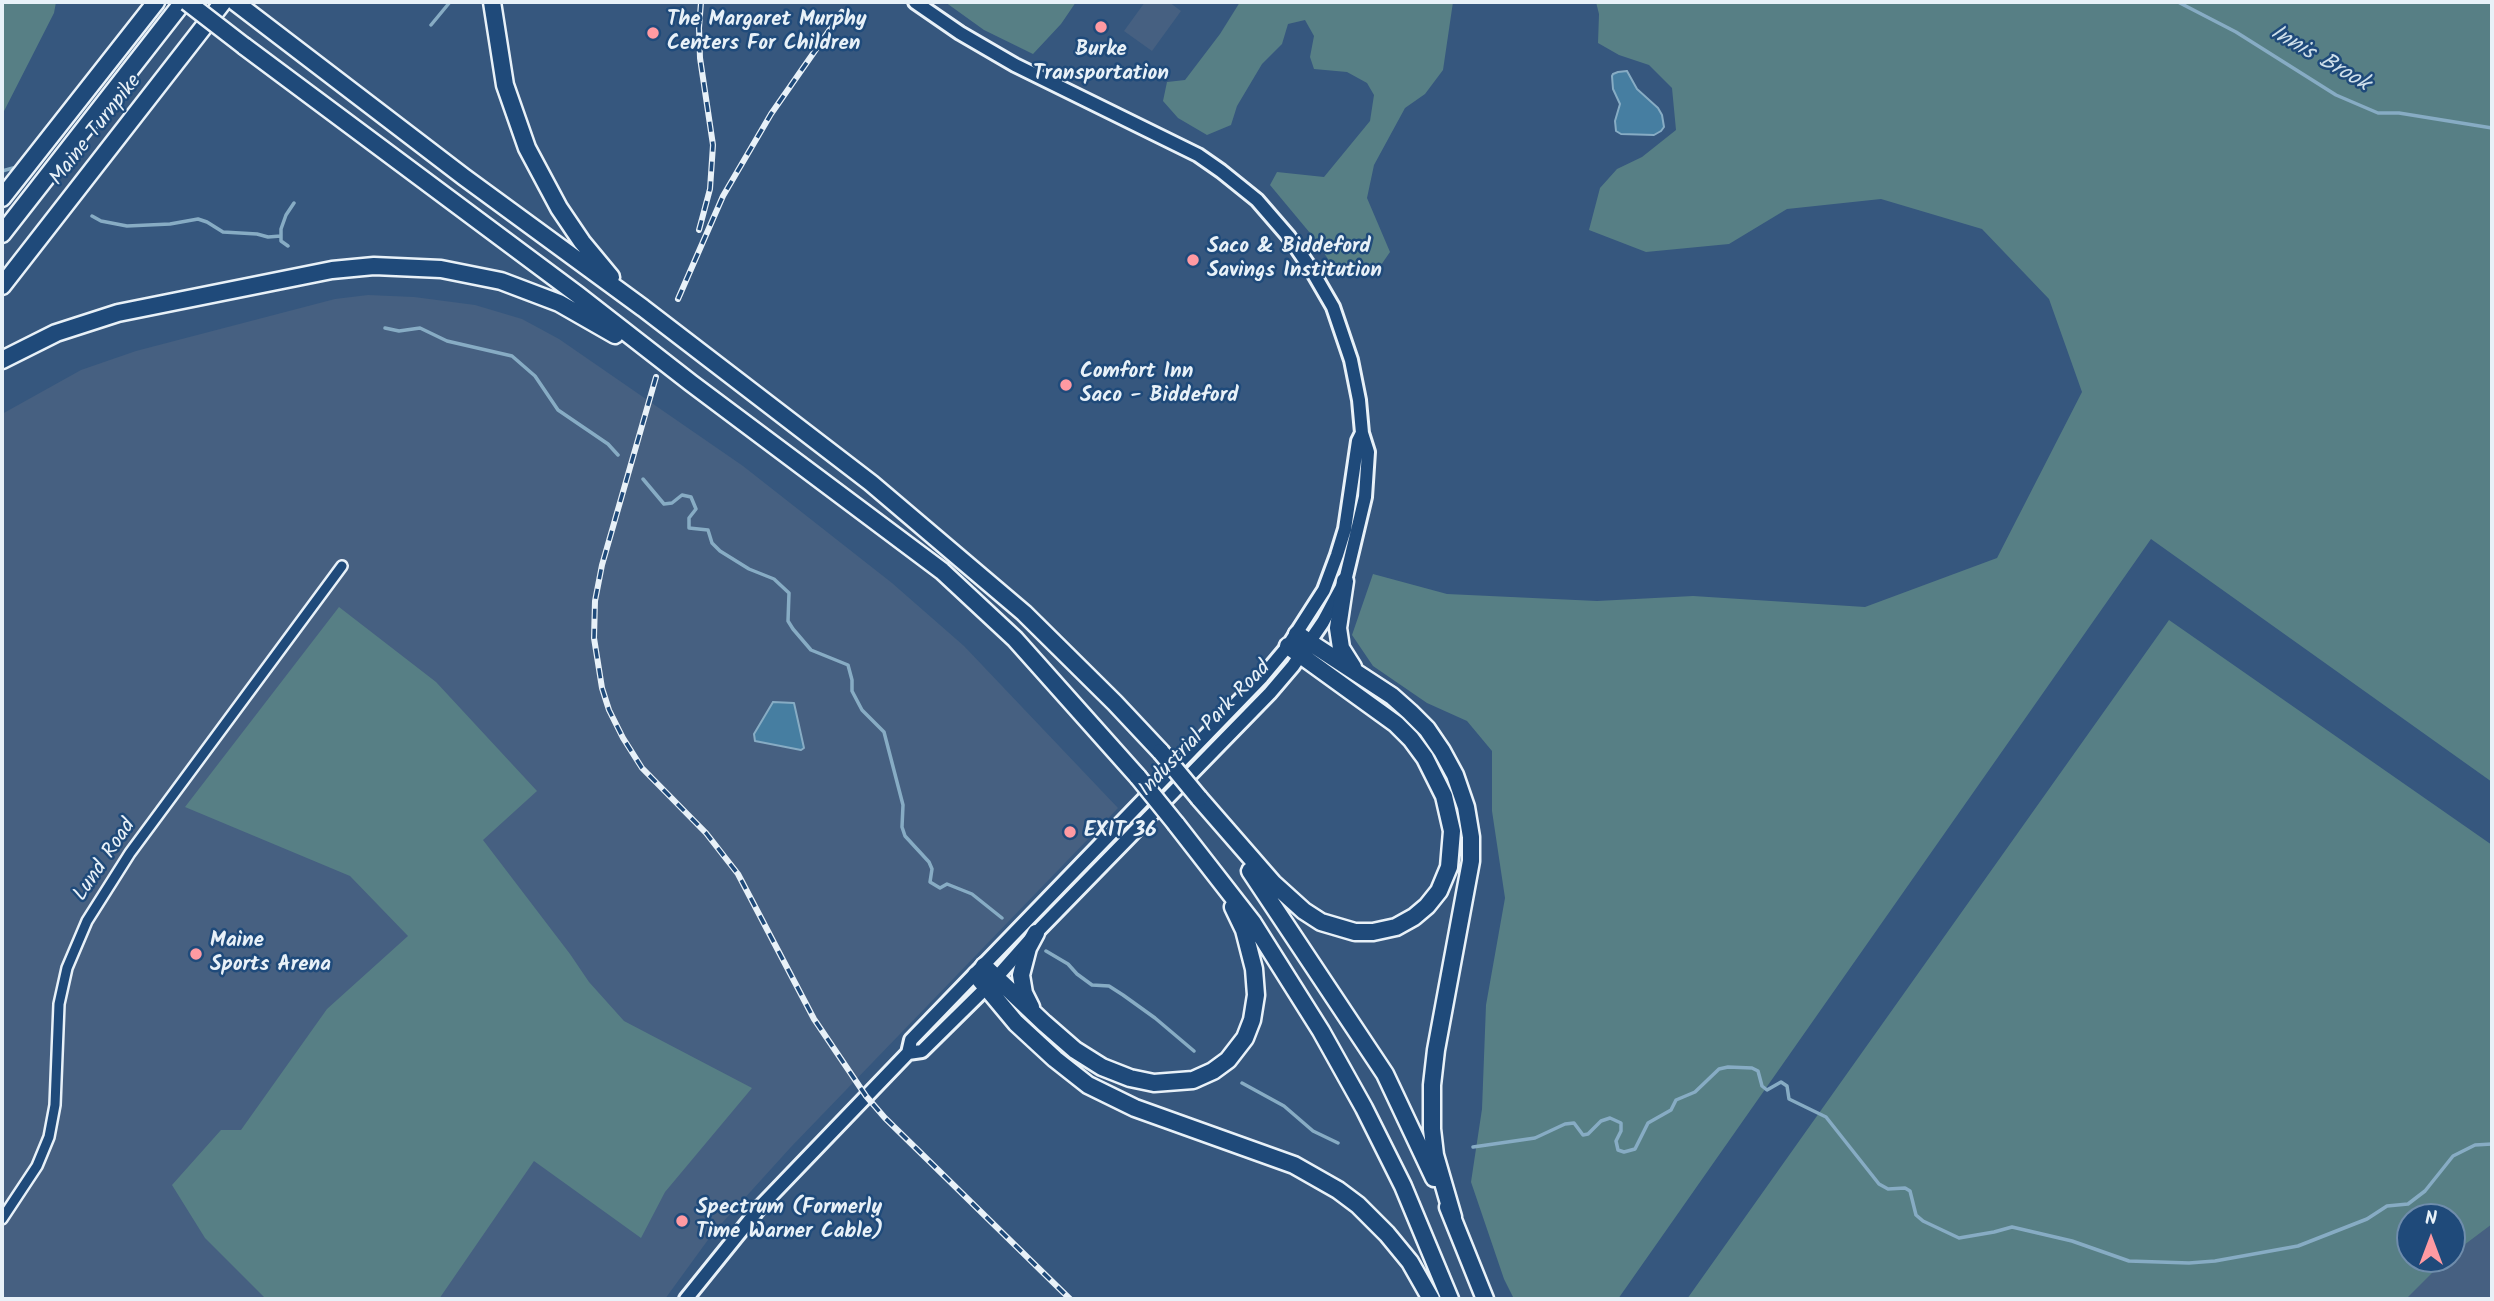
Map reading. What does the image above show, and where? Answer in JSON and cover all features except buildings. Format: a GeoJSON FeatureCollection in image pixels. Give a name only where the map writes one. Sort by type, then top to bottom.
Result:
{"type":"FeatureCollection","features":[{"type":"Feature","properties":{"kind":"highway"},"geometry":{"type":"LineString","coordinates":[[2,198],[156,2]]}},
{"type":"Feature","properties":{"kind":"highway"},"geometry":{"type":"LineString","coordinates":[[185,2],[579,295],[691,383],[942,571],[1015,639],[1138,777],[1220,880],[1282,967],[1364,1108],[1403,1186],[1450,1299]]}},
{"type":"Feature","properties":{"kind":"highway","name":"Maine Turnpike"},"geometry":{"type":"LineString","coordinates":[[2,234],[185,2]]}},
{"type":"Feature","properties":{"kind":"highway","name":"Maine Turnpike"},"geometry":{"type":"LineString","coordinates":[[2,285],[223,2]]}},
{"type":"Feature","properties":{"kind":"highway"},"geometry":{"type":"LineString","coordinates":[[235,2],[861,475],[1024,613],[1115,703],[1161,752],[1273,883],[1304,911],[1321,922],[1355,932],[1373,932],[1396,927],[1414,917],[1439,891],[1449,867],[1452,842],[1448,809],[1432,768],[1402,729],[1299,644]]}},
{"type":"Feature","properties":{"kind":"highway"},"geometry":{"type":"LineString","coordinates":[[492,2],[505,85],[537,169],[559,208],[596,260],[643,308]]}},
{"type":"Feature","properties":{"kind":"highway"},"geometry":{"type":"LineString","coordinates":[[2,360],[55,333],[118,313],[332,270],[409,266],[463,272],[501,281],[559,303],[612,332],[691,383]]}},
{"type":"Feature","properties":{"kind":"highway"},"geometry":{"type":"LineString","coordinates":[[1345,581],[1338,628],[1341,648],[1365,679]]}},
{"type":"Feature","properties":{"kind":"highway"},"geometry":{"type":"LineString","coordinates":[[1299,644],[1365,679],[1401,703],[1434,739],[1460,787],[1469,825],[1471,861],[1436,1050],[1432,1086],[1435,1155],[1453,1217]]}},
{"type":"Feature","properties":{"kind":"highway"},"geometry":{"type":"LineString","coordinates":[[1199,798],[1285,920],[1385,1074],[1453,1217],[1485,1299]]}},
{"type":"Feature","properties":{"kind":"highway"},"geometry":{"type":"LineString","coordinates":[[986,976],[1089,1059],[1116,1073],[1142,1081],[1163,1083],[1193,1080],[1213,1071],[1228,1060],[1245,1038],[1252,1020],[1256,984],[1244,930],[1220,880]]}},
{"type":"Feature","properties":{"kind":"highway"},"geometry":{"type":"LineString","coordinates":[[1036,933],[1024,961],[1022,984],[1029,1004],[1044,1023]]}},
{"type":"Feature","properties":{"kind":"highway"},"geometry":{"type":"LineString","coordinates":[[986,976],[1000,1005],[1034,1040],[1088,1085],[1135,1108],[1294,1165],[1338,1190],[1387,1234],[1410,1262],[1431,1299]]}},
{"type":"Feature","properties":{"kind":"main road","name":"Industrial Park Road"},"geometry":{"type":"LineString","coordinates":[[686,1299],[761,1206],[908,1053],[911,1040],[1036,933],[1270,693],[1299,644],[1345,581],[1365,497],[1368,452],[1362,433],[1351,360],[1333,307],[1294,242],[1257,200],[1198,156],[1016,65],[960,33],[915,2]]}},
{"type":"Feature","properties":{"kind":"main road","name":"Industrial Park Road"},"geometry":{"type":"LineString","coordinates":[[986,976],[1262,677],[1299,644],[1337,555],[1345,528],[1358,441],[1362,433]]}},
{"type":"Feature","properties":{"kind":"street","name":"Lund Road"},"geometry":{"type":"LineString","coordinates":[[2,1219],[37,1166],[49,1137],[55,1105],[59,1004],[67,968],[87,921],[130,853],[342,566]]}},
{"type":"Feature","properties":{"kind":"shaded area"},"geometry":{"type":"Polygon","coordinates":[[[1145,2],[1169,2],[1181,11],[1152,51],[1124,31],[1145,2]]]}},
{"type":"Feature","properties":{"kind":"shaded area"},"geometry":{"type":"Polygon","coordinates":[[[1627,71],[1637,89],[1662,115],[1664,127],[1654,135],[1621,134],[1616,131],[1615,121],[1620,104],[1613,89],[1612,76],[1627,71]]]}},
{"type":"Feature","properties":{"kind":"shaded area"},"geometry":{"type":"Polygon","coordinates":[[[368,295],[414,297],[475,305],[522,319],[559,339],[743,466],[892,583],[964,646],[1118,808],[791,1147],[713,1233],[665,1299],[2,1299],[2,414],[81,370],[136,351],[335,299],[368,295]]]}},
{"type":"Feature","properties":{"kind":"shaded area"},"geometry":{"type":"Polygon","coordinates":[[[773,702],[794,703],[804,748],[801,750],[755,741],[754,734],[773,702]]]}},
{"type":"Feature","properties":{"kind":"shaded area"},"geometry":{"type":"Polygon","coordinates":[[[2492,1195],[2492,1299],[2329,1299],[2396,1266],[2396,1273],[2466,1273],[2466,1212],[2492,1195]]]}},
{"type":"Feature","properties":{"kind":"green space"},"geometry":{"type":"Polygon","coordinates":[[[2,2],[56,2],[54,13],[2,115],[2,2]]]}},
{"type":"Feature","properties":{"kind":"green space"},"geometry":{"type":"Polygon","coordinates":[[[945,2],[1076,2],[1061,24],[1033,54],[984,30],[945,2]]]}},
{"type":"Feature","properties":{"kind":"green space"},"geometry":{"type":"Polygon","coordinates":[[[1240,2],[1453,2],[1443,70],[1425,94],[1405,108],[1374,165],[1367,198],[1390,252],[1381,265],[1359,271],[1335,270],[1315,239],[1270,185],[1277,172],[1324,177],[1370,121],[1374,95],[1367,83],[1347,72],[1314,69],[1310,57],[1314,36],[1305,20],[1288,24],[1282,44],[1262,64],[1237,106],[1231,125],[1207,135],[1178,118],[1163,101],[1167,82],[1185,80],[1240,2]]]}},
{"type":"Feature","properties":{"kind":"green space"},"geometry":{"type":"Polygon","coordinates":[[[1596,2],[2492,2],[2492,782],[2151,539],[1618,1299],[1514,1299],[1504,1279],[1471,1182],[1482,1109],[1486,1005],[1505,898],[1492,811],[1492,751],[1467,721],[1427,703],[1373,666],[1352,635],[1373,574],[1447,594],[1597,601],[1693,596],[1865,607],[1997,558],[2082,392],[2049,299],[1982,229],[1881,199],[1787,209],[1729,244],[1646,252],[1589,230],[1600,188],[1617,169],[1642,157],[1676,130],[1672,88],[1649,65],[1619,55],[1598,43],[1599,14],[1596,2]]]}},
{"type":"Feature","properties":{"kind":"green space"},"geometry":{"type":"Polygon","coordinates":[[[339,607],[436,682],[537,791],[483,840],[589,982],[624,1021],[752,1088],[665,1192],[641,1238],[534,1161],[439,1299],[266,1299],[205,1238],[172,1185],[221,1130],[241,1130],[327,1009],[408,936],[350,876],[185,807],[339,607]]]}},
{"type":"Feature","properties":{"kind":"green space"},"geometry":{"type":"Polygon","coordinates":[[[2169,620],[2492,845],[2492,1224],[2466,1244],[2466,1203],[2396,1203],[2396,1273],[2432,1273],[2406,1299],[1687,1299],[2169,620]]]}},
{"type":"Feature","properties":{"kind":"waterway"},"geometry":{"type":"LineString","coordinates":[[431,25],[450,2]]}},
{"type":"Feature","properties":{"kind":"waterway","name":"Innis Brook"},"geometry":{"type":"LineString","coordinates":[[2178,2],[2236,32],[2336,95],[2378,113],[2399,113],[2492,128]]}},
{"type":"Feature","properties":{"kind":"waterway"},"geometry":{"type":"LineString","coordinates":[[2,171],[13,168]]}},
{"type":"Feature","properties":{"kind":"waterway"},"geometry":{"type":"LineString","coordinates":[[288,246],[281,241],[281,229],[294,203]]}},
{"type":"Feature","properties":{"kind":"waterway"},"geometry":{"type":"LineString","coordinates":[[92,216],[101,221],[127,226],[170,224],[198,219],[223,232],[281,236]]}},
{"type":"Feature","properties":{"kind":"waterway"},"geometry":{"type":"LineString","coordinates":[[385,328],[399,331],[420,328],[447,341],[512,356],[535,376],[558,410],[608,444],[618,455]]}},
{"type":"Feature","properties":{"kind":"waterway"},"geometry":{"type":"LineString","coordinates":[[643,479],[664,504],[672,503],[682,495],[691,497],[696,509],[689,518],[689,528],[708,530],[712,543],[720,551],[749,569],[774,579],[789,593],[788,621],[811,650],[848,665],[852,691],[862,710],[884,732],[903,805],[902,827],[905,836],[929,862],[932,869],[930,882],[940,888],[947,884],[972,894],[1002,918]]}},
{"type":"Feature","properties":{"kind":"waterway"},"geometry":{"type":"LineString","coordinates":[[1046,951],[1068,964],[1092,985],[1109,986],[1123,995],[1194,1051]]}},
{"type":"Feature","properties":{"kind":"waterway"},"geometry":{"type":"LineString","coordinates":[[1473,1147],[1535,1138],[1565,1124],[1574,1123],[1583,1135],[1588,1134],[1601,1121],[1610,1118],[1621,1123],[1621,1131],[1616,1141],[1618,1150],[1624,1152],[1635,1149],[1648,1123],[1671,1110],[1676,1100],[1695,1092],[1719,1069],[1752,1068],[1758,1071],[1762,1086],[1767,1090],[1781,1082],[1787,1086],[1789,1099],[1826,1117],[1879,1184],[1888,1189],[1905,1188],[1910,1191],[1916,1215],[1923,1221],[1959,1238],[2012,1227],[2072,1241],[2129,1261],[2189,1263],[2298,1246],[2367,1219],[2387,1206],[2408,1204],[2425,1191],[2453,1156],[2475,1145],[2492,1144]]}},
{"type":"Feature","properties":{"kind":"waterway"},"geometry":{"type":"LineString","coordinates":[[1242,1083],[1284,1106],[1313,1131],[1338,1143]]}},
{"type":"Feature","properties":{"kind":"railway"},"geometry":{"type":"LineString","coordinates":[[699,230],[710,189],[713,145],[700,58],[701,2]]}},
{"type":"Feature","properties":{"kind":"railway"},"geometry":{"type":"LineString","coordinates":[[678,299],[723,196],[771,114],[842,12]]}},
{"type":"Feature","properties":{"kind":"railway"},"geometry":{"type":"LineString","coordinates":[[656,377],[602,565],[595,601],[594,638],[602,688],[609,710],[642,768],[706,833],[738,874],[814,1019],[866,1096],[885,1118],[1070,1299]]}},
{"type":"Feature","properties":{"kind":"place","name":"Burke Transportation"},"geometry":{"type":"Point","coordinates":[1101,27]}},
{"type":"Feature","properties":{"kind":"place","name":"The Margaret Murphy Centers For Children"},"geometry":{"type":"Point","coordinates":[653,33]}},
{"type":"Feature","properties":{"kind":"place","name":"Saco & Biddeford Savings Institution"},"geometry":{"type":"Point","coordinates":[1193,260]}},
{"type":"Feature","properties":{"kind":"place","name":"Comfort Inn Saco - Biddeford"},"geometry":{"type":"Point","coordinates":[1066,385]}},
{"type":"Feature","properties":{"kind":"place","name":"EXIT 36"},"geometry":{"type":"Point","coordinates":[1070,832]}},
{"type":"Feature","properties":{"kind":"place","name":"Maine Sports Arena"},"geometry":{"type":"Point","coordinates":[196,954]}},
{"type":"Feature","properties":{"kind":"place","name":"Spectrum (Formerly Time Warner Cable)"},"geometry":{"type":"Point","coordinates":[682,1221]}}]}
